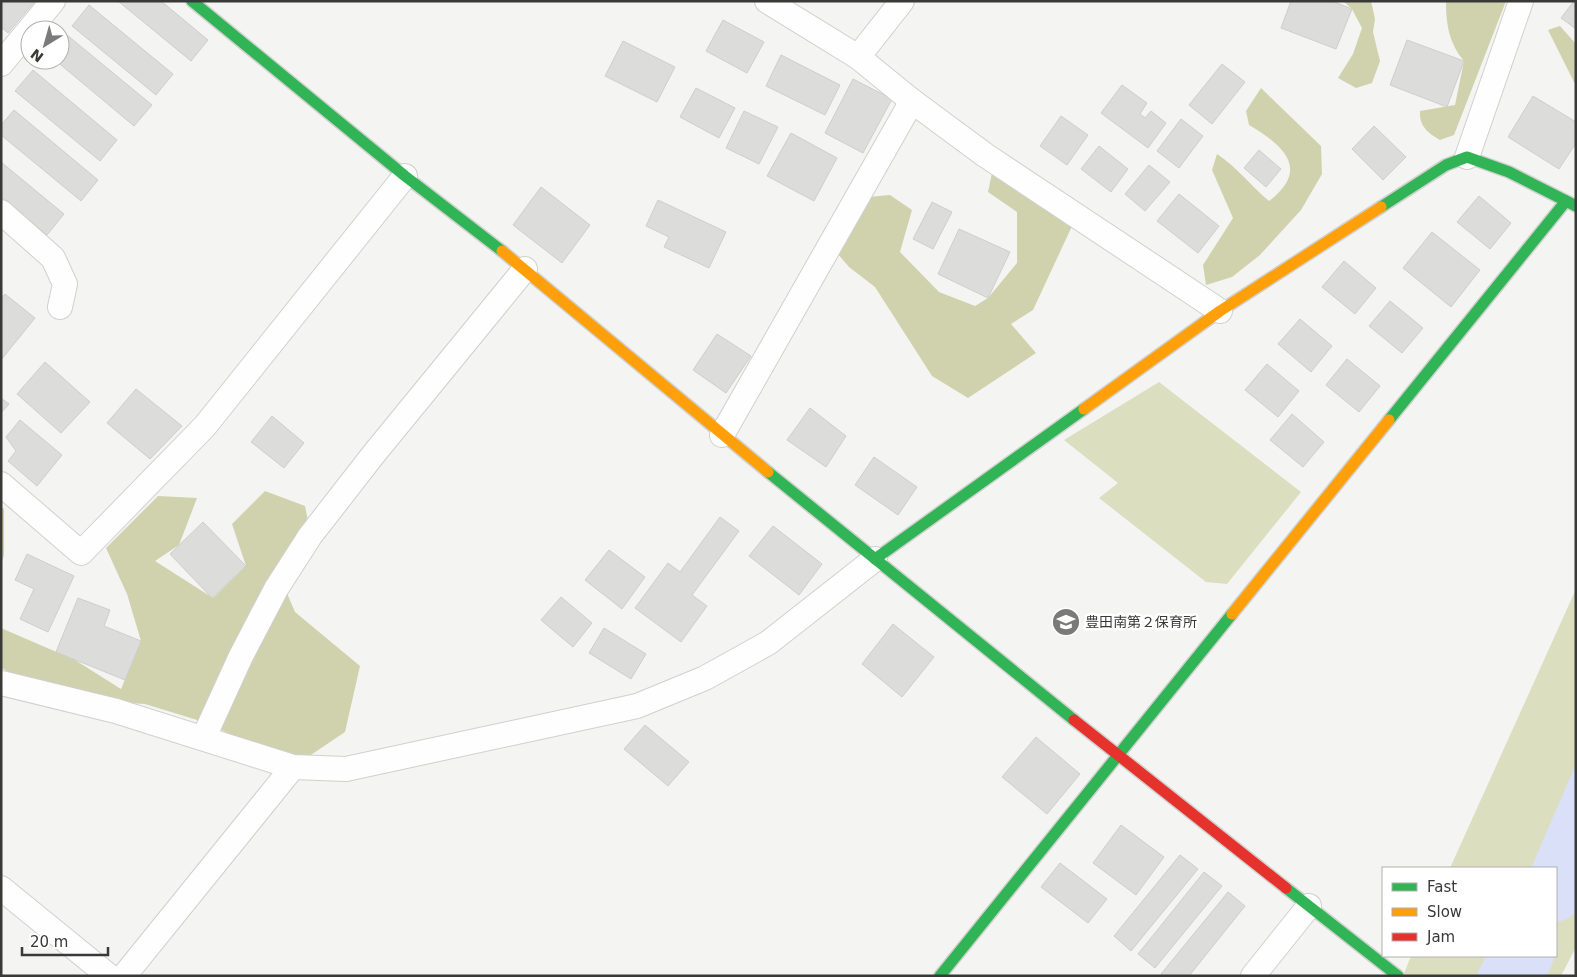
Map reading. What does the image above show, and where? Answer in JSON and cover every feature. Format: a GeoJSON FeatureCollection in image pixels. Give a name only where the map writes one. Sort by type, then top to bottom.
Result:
{"type":"FeatureCollection","features":[{"type":"Feature","properties":{"kind":"street"},"geometry":{"type":"LineString","coordinates":[[1,64],[53,1]]}},
{"type":"Feature","properties":{"kind":"street"},"geometry":{"type":"LineString","coordinates":[[192,1],[405,176],[525,269],[722,435],[1118,755],[1398,976]]}},
{"type":"Feature","properties":{"kind":"street"},"geometry":{"type":"LineString","coordinates":[[767,1],[858,57],[912,101],[985,155],[1220,311]]}},
{"type":"Feature","properties":{"kind":"street"},"geometry":{"type":"LineString","coordinates":[[858,57],[902,1]]}},
{"type":"Feature","properties":{"kind":"street"},"geometry":{"type":"LineString","coordinates":[[1467,157],[1521,1]]}},
{"type":"Feature","properties":{"kind":"street"},"geometry":{"type":"LineString","coordinates":[[722,435],[912,101]]}},
{"type":"Feature","properties":{"kind":"street"},"geometry":{"type":"LineString","coordinates":[[1,683],[116,712],[204,737],[293,767],[346,769],[637,706],[705,678],[768,643],[875,558],[1220,311],[1446,165],[1467,157],[1510,172],[1571,204],[1118,755],[940,976]]}},
{"type":"Feature","properties":{"kind":"street"},"geometry":{"type":"LineString","coordinates":[[1,484],[81,553],[205,426],[405,176]]}},
{"type":"Feature","properties":{"kind":"street"},"geometry":{"type":"LineString","coordinates":[[1,212],[53,258],[65,284],[60,307]]}},
{"type":"Feature","properties":{"kind":"street"},"geometry":{"type":"LineString","coordinates":[[204,737],[241,656],[276,589],[310,536],[373,455],[525,269]]}},
{"type":"Feature","properties":{"kind":"street"},"geometry":{"type":"LineString","coordinates":[[124,976],[293,767]]}},
{"type":"Feature","properties":{"kind":"street"},"geometry":{"type":"LineString","coordinates":[[1,888],[109,976]]}},
{"type":"Feature","properties":{"kind":"street"},"geometry":{"type":"LineString","coordinates":[[1253,976],[1309,906]]}},
{"type":"Feature","properties":{"kind":"green space"},"geometry":{"type":"Polygon","coordinates":[[[1343,1],[1371,1],[1375,19],[1373,32],[1380,61],[1372,83],[1356,88],[1338,78],[1353,54],[1362,28],[1352,9],[1343,1]]]}},
{"type":"Feature","properties":{"kind":"green space"},"geometry":{"type":"Polygon","coordinates":[[[1446,1],[1506,1],[1454,135],[1440,140],[1425,128],[1421,121],[1420,111],[1455,105],[1464,61],[1449,33],[1446,1]]]}},
{"type":"Feature","properties":{"kind":"green space"},"geometry":{"type":"Polygon","coordinates":[[[1560,26],[1576,44],[1576,86],[1548,30],[1560,26]]]}},
{"type":"Feature","properties":{"kind":"green space"},"geometry":{"type":"Polygon","coordinates":[[[1261,88],[1321,146],[1322,174],[1301,210],[1260,255],[1232,277],[1206,285],[1203,265],[1233,218],[1212,170],[1217,154],[1269,201],[1282,189],[1288,178],[1290,168],[1288,158],[1272,141],[1249,125],[1246,111],[1261,88]]]}},
{"type":"Feature","properties":{"kind":"green space"},"geometry":{"type":"Polygon","coordinates":[[[992,173],[1073,224],[1033,310],[1011,324],[1036,353],[968,398],[932,376],[875,287],[849,267],[837,253],[857,198],[890,195],[912,210],[900,252],[939,292],[975,306],[988,298],[1017,263],[1017,212],[988,192],[992,173]]]}},
{"type":"Feature","properties":{"kind":"green space"},"geometry":{"type":"Polygon","coordinates":[[[1159,382],[1301,492],[1227,584],[1206,582],[1099,498],[1118,483],[1064,440],[1159,382]]]}},
{"type":"Feature","properties":{"kind":"green space"},"geometry":{"type":"Polygon","coordinates":[[[265,491],[305,506],[308,521],[276,568],[295,612],[360,666],[345,732],[293,767],[210,724],[145,704],[65,699],[1,668],[1,628],[75,660],[121,689],[141,641],[127,594],[106,548],[158,496],[197,498],[179,545],[155,561],[213,598],[246,566],[232,524],[265,491]]]}},
{"type":"Feature","properties":{"kind":"green space"},"geometry":{"type":"Polygon","coordinates":[[[1,507],[4,509],[4,555],[1,565],[1,507]]]}},
{"type":"Feature","properties":{"kind":"green space"},"geometry":{"type":"Polygon","coordinates":[[[1576,589],[1576,947],[1561,976],[1403,976],[1411,957],[1557,957],[1557,867],[1450,867],[1576,589]]]}},
{"type":"Feature","properties":{"kind":"water"},"geometry":{"type":"Polygon","coordinates":[[[1576,764],[1576,849],[1557,894],[1557,867],[1531,867],[1576,764]]]}},
{"type":"Feature","properties":{"kind":"water"},"geometry":{"type":"Polygon","coordinates":[[[1486,957],[1528,957],[1518,976],[1476,976],[1486,957]]]}},
{"type":"Feature","properties":{"kind":"building"},"geometry":{"type":"Polygon","coordinates":[[[1,1],[35,1],[8,33],[1,27],[1,1]]]}},
{"type":"Feature","properties":{"kind":"building"},"geometry":{"type":"Polygon","coordinates":[[[118,1],[161,1],[208,40],[191,61],[118,1]]]}},
{"type":"Feature","properties":{"kind":"building"},"geometry":{"type":"Polygon","coordinates":[[[1291,1],[1332,1],[1352,9],[1336,49],[1281,28],[1291,1]]]}},
{"type":"Feature","properties":{"kind":"building"},"geometry":{"type":"Polygon","coordinates":[[[1576,1],[1576,29],[1561,18],[1576,1]]]}},
{"type":"Feature","properties":{"kind":"building"},"geometry":{"type":"Polygon","coordinates":[[[89,5],[173,74],[156,95],[72,26],[89,5]]]}},
{"type":"Feature","properties":{"kind":"building"},"geometry":{"type":"Polygon","coordinates":[[[723,20],[764,42],[747,73],[706,51],[723,20]]]}},
{"type":"Feature","properties":{"kind":"building"},"geometry":{"type":"Polygon","coordinates":[[[70,37],[152,105],[134,126],[67,70],[70,70],[70,37]]]}},
{"type":"Feature","properties":{"kind":"building"},"geometry":{"type":"Polygon","coordinates":[[[1407,40],[1464,61],[1447,107],[1390,85],[1407,40]]]}},
{"type":"Feature","properties":{"kind":"building"},"geometry":{"type":"Polygon","coordinates":[[[623,41],[675,67],[657,102],[605,76],[623,41]]]}},
{"type":"Feature","properties":{"kind":"building"},"geometry":{"type":"Polygon","coordinates":[[[781,55],[840,85],[825,115],[766,86],[781,55]]]}},
{"type":"Feature","properties":{"kind":"building"},"geometry":{"type":"Polygon","coordinates":[[[1222,64],[1245,82],[1212,124],[1189,105],[1222,64]]]}},
{"type":"Feature","properties":{"kind":"building"},"geometry":{"type":"Polygon","coordinates":[[[33,70],[117,140],[100,161],[15,91],[33,70]]]}},
{"type":"Feature","properties":{"kind":"building"},"geometry":{"type":"Polygon","coordinates":[[[853,79],[892,99],[863,153],[825,133],[853,79]]]}},
{"type":"Feature","properties":{"kind":"building"},"geometry":{"type":"Polygon","coordinates":[[[1122,85],[1147,103],[1140,114],[1145,118],[1151,111],[1166,123],[1148,148],[1101,113],[1122,85]]]}},
{"type":"Feature","properties":{"kind":"building"},"geometry":{"type":"Polygon","coordinates":[[[696,88],[735,108],[719,138],[680,117],[696,88]]]}},
{"type":"Feature","properties":{"kind":"building"},"geometry":{"type":"Polygon","coordinates":[[[1533,96],[1576,122],[1576,143],[1559,169],[1508,137],[1533,96]]]}},
{"type":"Feature","properties":{"kind":"building"},"geometry":{"type":"Polygon","coordinates":[[[14,110],[98,180],[81,201],[1,135],[1,125],[14,110]]]}},
{"type":"Feature","properties":{"kind":"building"},"geometry":{"type":"Polygon","coordinates":[[[744,111],[778,127],[759,164],[726,148],[744,111]]]}},
{"type":"Feature","properties":{"kind":"building"},"geometry":{"type":"Polygon","coordinates":[[[1061,116],[1088,135],[1067,165],[1040,146],[1061,116]]]}},
{"type":"Feature","properties":{"kind":"building"},"geometry":{"type":"Polygon","coordinates":[[[1181,119],[1203,136],[1179,168],[1157,151],[1181,119]]]}},
{"type":"Feature","properties":{"kind":"building"},"geometry":{"type":"Polygon","coordinates":[[[1374,126],[1406,157],[1383,180],[1352,149],[1374,126]]]}},
{"type":"Feature","properties":{"kind":"building"},"geometry":{"type":"Polygon","coordinates":[[[791,133],[837,158],[814,201],[767,176],[791,133]]]}},
{"type":"Feature","properties":{"kind":"building"},"geometry":{"type":"Polygon","coordinates":[[[1099,146],[1128,169],[1111,192],[1081,169],[1099,146]]]}},
{"type":"Feature","properties":{"kind":"building"},"geometry":{"type":"Polygon","coordinates":[[[1259,150],[1281,169],[1266,187],[1244,168],[1259,150]]]}},
{"type":"Feature","properties":{"kind":"building"},"geometry":{"type":"Polygon","coordinates":[[[1,162],[64,214],[47,235],[1,197],[1,162]]]}},
{"type":"Feature","properties":{"kind":"building"},"geometry":{"type":"Polygon","coordinates":[[[1149,165],[1170,182],[1145,211],[1125,194],[1149,165]]]}},
{"type":"Feature","properties":{"kind":"building"},"geometry":{"type":"Polygon","coordinates":[[[541,187],[590,225],[562,263],[513,225],[541,187]]]}},
{"type":"Feature","properties":{"kind":"building"},"geometry":{"type":"Polygon","coordinates":[[[1179,194],[1219,226],[1198,253],[1157,221],[1179,194]]]}},
{"type":"Feature","properties":{"kind":"building"},"geometry":{"type":"Polygon","coordinates":[[[1479,196],[1511,223],[1490,249],[1457,222],[1479,196]]]}},
{"type":"Feature","properties":{"kind":"building"},"geometry":{"type":"Polygon","coordinates":[[[658,200],[726,232],[709,268],[664,247],[669,237],[646,226],[658,200]]]}},
{"type":"Feature","properties":{"kind":"building"},"geometry":{"type":"Polygon","coordinates":[[[932,202],[952,212],[933,249],[913,239],[932,202]]]}},
{"type":"Feature","properties":{"kind":"building"},"geometry":{"type":"Polygon","coordinates":[[[959,229],[1010,252],[988,298],[938,274],[959,229]]]}},
{"type":"Feature","properties":{"kind":"building"},"geometry":{"type":"Polygon","coordinates":[[[1432,232],[1480,270],[1451,307],[1403,268],[1432,232]]]}},
{"type":"Feature","properties":{"kind":"building"},"geometry":{"type":"Polygon","coordinates":[[[1344,261],[1376,288],[1355,314],[1322,287],[1344,261]]]}},
{"type":"Feature","properties":{"kind":"building"},"geometry":{"type":"Polygon","coordinates":[[[5,294],[35,318],[1,360],[1,298],[5,294]]]}},
{"type":"Feature","properties":{"kind":"building"},"geometry":{"type":"Polygon","coordinates":[[[1390,301],[1423,328],[1402,353],[1369,326],[1390,301]]]}},
{"type":"Feature","properties":{"kind":"building"},"geometry":{"type":"Polygon","coordinates":[[[1300,319],[1332,346],[1311,372],[1278,344],[1300,319]]]}},
{"type":"Feature","properties":{"kind":"building"},"geometry":{"type":"Polygon","coordinates":[[[717,334],[751,356],[726,393],[693,370],[717,334]]]}},
{"type":"Feature","properties":{"kind":"building"},"geometry":{"type":"Polygon","coordinates":[[[1347,359],[1380,386],[1359,412],[1326,385],[1347,359]]]}},
{"type":"Feature","properties":{"kind":"building"},"geometry":{"type":"Polygon","coordinates":[[[45,362],[90,402],[61,433],[17,394],[45,362]]]}},
{"type":"Feature","properties":{"kind":"building"},"geometry":{"type":"Polygon","coordinates":[[[1267,364],[1299,391],[1278,417],[1245,390],[1267,364]]]}},
{"type":"Feature","properties":{"kind":"building"},"geometry":{"type":"Polygon","coordinates":[[[136,389],[182,426],[150,459],[107,423],[136,389]]]}},
{"type":"Feature","properties":{"kind":"building"},"geometry":{"type":"Polygon","coordinates":[[[1,398],[9,404],[1,413],[1,398]]]}},
{"type":"Feature","properties":{"kind":"building"},"geometry":{"type":"Polygon","coordinates":[[[810,408],[846,436],[826,467],[787,440],[810,408]]]}},
{"type":"Feature","properties":{"kind":"building"},"geometry":{"type":"Polygon","coordinates":[[[1292,414],[1324,442],[1303,467],[1270,440],[1292,414]]]}},
{"type":"Feature","properties":{"kind":"building"},"geometry":{"type":"Polygon","coordinates":[[[272,416],[304,443],[284,468],[251,442],[272,416]]]}},
{"type":"Feature","properties":{"kind":"building"},"geometry":{"type":"Polygon","coordinates":[[[20,420],[62,455],[37,486],[8,461],[16,451],[6,437],[20,420]]]}},
{"type":"Feature","properties":{"kind":"building"},"geometry":{"type":"Polygon","coordinates":[[[874,457],[917,487],[898,515],[855,485],[874,457]]]}},
{"type":"Feature","properties":{"kind":"building"},"geometry":{"type":"Polygon","coordinates":[[[720,517],[739,531],[692,595],[707,606],[681,642],[635,608],[668,563],[680,572],[720,517]]]}},
{"type":"Feature","properties":{"kind":"building"},"geometry":{"type":"Polygon","coordinates":[[[203,522],[246,566],[212,598],[170,554],[203,522]]]}},
{"type":"Feature","properties":{"kind":"building"},"geometry":{"type":"Polygon","coordinates":[[[773,526],[822,564],[799,595],[749,556],[773,526]]]}},
{"type":"Feature","properties":{"kind":"building"},"geometry":{"type":"Polygon","coordinates":[[[609,550],[645,577],[622,609],[585,580],[609,550]]]}},
{"type":"Feature","properties":{"kind":"building"},"geometry":{"type":"Polygon","coordinates":[[[27,554],[74,576],[48,632],[20,619],[34,589],[15,580],[27,554]]]}},
{"type":"Feature","properties":{"kind":"building"},"geometry":{"type":"Polygon","coordinates":[[[561,597],[592,623],[573,647],[541,620],[561,597]]]}},
{"type":"Feature","properties":{"kind":"building"},"geometry":{"type":"Polygon","coordinates":[[[78,598],[110,610],[104,626],[141,641],[125,680],[56,652],[78,598]]]}},
{"type":"Feature","properties":{"kind":"building"},"geometry":{"type":"Polygon","coordinates":[[[893,624],[934,657],[902,697],[862,664],[893,624]]]}},
{"type":"Feature","properties":{"kind":"building"},"geometry":{"type":"Polygon","coordinates":[[[604,628],[646,654],[631,679],[589,653],[604,628]]]}},
{"type":"Feature","properties":{"kind":"building"},"geometry":{"type":"Polygon","coordinates":[[[645,725],[689,762],[668,786],[624,749],[645,725]]]}},
{"type":"Feature","properties":{"kind":"building"},"geometry":{"type":"Polygon","coordinates":[[[1036,737],[1080,774],[1047,814],[1002,777],[1036,737]]]}},
{"type":"Feature","properties":{"kind":"building"},"geometry":{"type":"Polygon","coordinates":[[[1121,825],[1164,857],[1136,895],[1093,863],[1121,825]]]}},
{"type":"Feature","properties":{"kind":"building"},"geometry":{"type":"Polygon","coordinates":[[[1180,855],[1198,869],[1131,951],[1114,936],[1180,855]]]}},
{"type":"Feature","properties":{"kind":"building"},"geometry":{"type":"Polygon","coordinates":[[[1060,863],[1107,899],[1088,923],[1041,887],[1060,863]]]}},
{"type":"Feature","properties":{"kind":"building"},"geometry":{"type":"Polygon","coordinates":[[[1204,872],[1222,886],[1155,968],[1138,954],[1204,872]]]}},
{"type":"Feature","properties":{"kind":"building"},"geometry":{"type":"Polygon","coordinates":[[[1228,892],[1245,906],[1189,976],[1163,976],[1161,974],[1228,892]]]}},
{"type":"Feature","properties":{"kind":"waterway"},"geometry":{"type":"LineString","coordinates":[[1557,894],[1576,854]]}},
{"type":"Feature","properties":{"kind":"waterway"},"geometry":{"type":"LineString","coordinates":[[1518,976],[1528,957]]}},
{"type":"Feature","properties":{"kind":"traffic: fast"},"geometry":{"type":"LineString","coordinates":[[192,1],[405,176],[502,251]]}},
{"type":"Feature","properties":{"kind":"traffic: fast"},"geometry":{"type":"LineString","coordinates":[[1381,207],[1446,165],[1467,157],[1509,172],[1576,206]]}},
{"type":"Feature","properties":{"kind":"traffic: fast"},"geometry":{"type":"LineString","coordinates":[[1389,420],[1566,201]]}},
{"type":"Feature","properties":{"kind":"traffic: fast"},"geometry":{"type":"LineString","coordinates":[[875,559],[1084,409]]}},
{"type":"Feature","properties":{"kind":"traffic: fast"},"geometry":{"type":"LineString","coordinates":[[768,472],[1074,720]]}},
{"type":"Feature","properties":{"kind":"traffic: fast"},"geometry":{"type":"LineString","coordinates":[[940,976],[1232,614]]}},
{"type":"Feature","properties":{"kind":"traffic: fast"},"geometry":{"type":"LineString","coordinates":[[1286,888],[1398,976]]}},
{"type":"Feature","properties":{"kind":"traffic: slow"},"geometry":{"type":"LineString","coordinates":[[1084,409],[1220,311],[1381,207]]}},
{"type":"Feature","properties":{"kind":"traffic: slow"},"geometry":{"type":"LineString","coordinates":[[502,251],[768,472]]}},
{"type":"Feature","properties":{"kind":"traffic: slow"},"geometry":{"type":"LineString","coordinates":[[1232,614],[1389,420]]}},
{"type":"Feature","properties":{"kind":"traffic: jam"},"geometry":{"type":"LineString","coordinates":[[1074,720],[1286,888]]}},
{"type":"Feature","properties":{"kind":"place","name":"豊田南第２保育所"},"geometry":{"type":"Point","coordinates":[1066,622]}}]}
